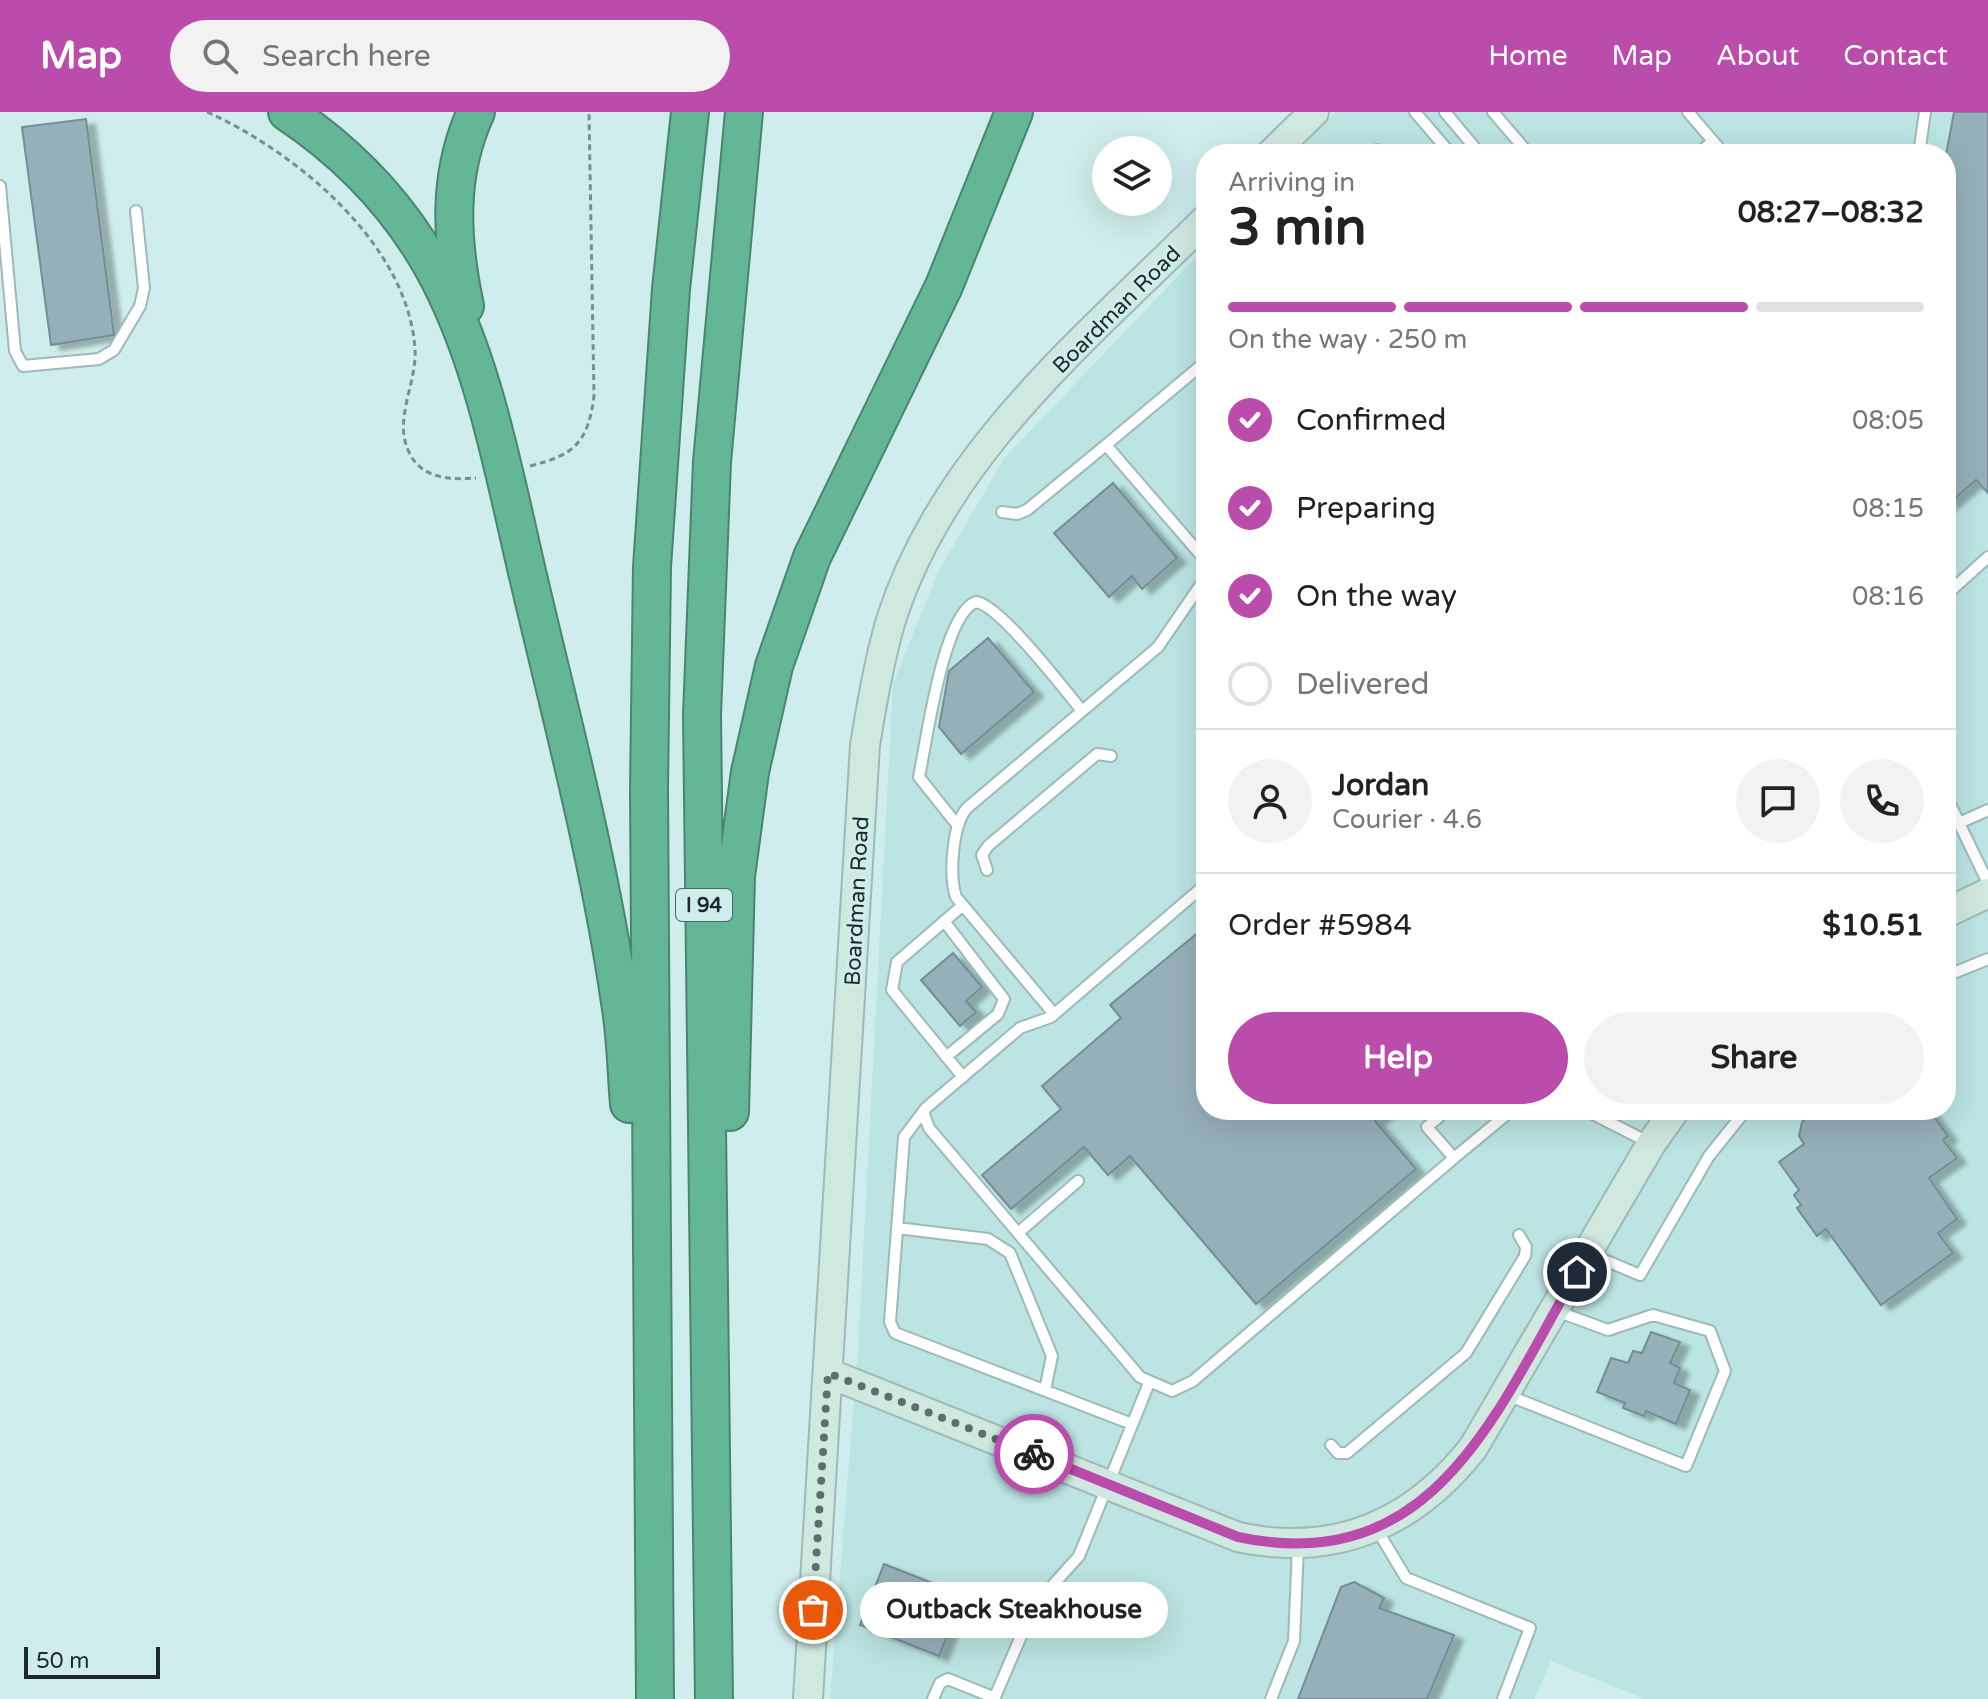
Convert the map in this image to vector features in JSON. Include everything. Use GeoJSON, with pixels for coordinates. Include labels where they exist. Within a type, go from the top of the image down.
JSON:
{"type":"FeatureCollection","features":[{"type":"Feature","properties":{"kind":"highway"},"geometry":{"type":"LineString","coordinates":[[287,112],[353,163],[409,229],[452,308],[492,425]]}},
{"type":"Feature","properties":{"kind":"highway"},"geometry":{"type":"LineString","coordinates":[[476,112],[456,175],[454,228],[461,284],[597,871],[621,1003],[655,1509]]}},
{"type":"Feature","properties":{"kind":"highway","name":"I 94"},"geometry":{"type":"LineString","coordinates":[[655,1699],[649,789],[652,582],[664,381],[690,112]]}},
{"type":"Feature","properties":{"kind":"highway","name":"I 94"},"geometry":{"type":"LineString","coordinates":[[714,1699],[704,649],[717,392],[744,112]]}},
{"type":"Feature","properties":{"kind":"highway"},"geometry":{"type":"LineString","coordinates":[[978,208],[1006,112]]}},
{"type":"Feature","properties":{"kind":"highway"},"geometry":{"type":"LineString","coordinates":[[711,1417],[728,1166],[736,876],[747,787],[765,701],[783,636],[812,557],[944,286],[978,208],[1014,112]]}},
{"type":"Feature","properties":{"kind":"main road"},"geometry":{"type":"LineString","coordinates":[[1281,144],[1314,112]]}},
{"type":"Feature","properties":{"kind":"main road","name":"Boardman Road"},"geometry":{"type":"LineString","coordinates":[[808,1699],[865,745],[892,619],[935,522],[1001,426],[1196,229]]}},
{"type":"Feature","properties":{"kind":"main road"},"geometry":{"type":"LineString","coordinates":[[1956,908],[1988,893]]}},
{"type":"Feature","properties":{"kind":"main road"},"geometry":{"type":"LineString","coordinates":[[828,1373],[1238,1537],[1267,1543],[1348,1537],[1376,1528],[1418,1505],[1454,1473],[1506,1394],[1668,1120]]}},
{"type":"Feature","properties":{"kind":"lane"},"geometry":{"type":"LineString","coordinates":[[1415,112],[1442,144]]}},
{"type":"Feature","properties":{"kind":"lane"},"geometry":{"type":"LineString","coordinates":[[1445,112],[1472,144]]}},
{"type":"Feature","properties":{"kind":"lane"},"geometry":{"type":"LineString","coordinates":[[1493,112],[1520,144]]}},
{"type":"Feature","properties":{"kind":"lane"},"geometry":{"type":"LineString","coordinates":[[1688,112],[1716,144]]}},
{"type":"Feature","properties":{"kind":"lane"},"geometry":{"type":"LineString","coordinates":[[1920,144],[1925,112]]}},
{"type":"Feature","properties":{"kind":"lane"},"geometry":{"type":"LineString","coordinates":[[1710,144],[1713,141]]}},
{"type":"Feature","properties":{"kind":"lane"},"geometry":{"type":"LineString","coordinates":[[0,186],[15,351],[23,366],[99,359],[114,350],[140,306],[144,288],[136,211]]}},
{"type":"Feature","properties":{"kind":"lane"},"geometry":{"type":"LineString","coordinates":[[1002,512],[1017,514],[1027,510],[1196,370]]}},
{"type":"Feature","properties":{"kind":"lane"},"geometry":{"type":"LineString","coordinates":[[1106,445],[1196,549]]}},
{"type":"Feature","properties":{"kind":"lane"},"geometry":{"type":"LineString","coordinates":[[1956,586],[1988,557]]}},
{"type":"Feature","properties":{"kind":"lane"},"geometry":{"type":"LineString","coordinates":[[1054,1014],[962,906],[953,887],[958,826],[967,808],[1158,647],[1196,592]]}},
{"type":"Feature","properties":{"kind":"lane"},"geometry":{"type":"LineString","coordinates":[[958,826],[922,785],[919,777],[945,655],[961,616],[970,604],[982,603],[987,607],[1035,654],[1082,711]]}},
{"type":"Feature","properties":{"kind":"lane"},"geometry":{"type":"LineString","coordinates":[[987,870],[982,860],[988,846],[1097,754],[1111,756]]}},
{"type":"Feature","properties":{"kind":"lane"},"geometry":{"type":"LineString","coordinates":[[1959,823],[1988,810]]}},
{"type":"Feature","properties":{"kind":"lane"},"geometry":{"type":"LineString","coordinates":[[1956,817],[1988,883]]}},
{"type":"Feature","properties":{"kind":"lane"},"geometry":{"type":"LineString","coordinates":[[1132,1424],[895,1333],[890,1322],[904,1137],[963,1077],[1020,1028],[1054,1014],[1196,893]]}},
{"type":"Feature","properties":{"kind":"lane"},"geometry":{"type":"LineString","coordinates":[[962,906],[897,962],[892,990],[963,1077]]}},
{"type":"Feature","properties":{"kind":"lane"},"geometry":{"type":"LineString","coordinates":[[944,921],[1004,999],[998,1014],[946,1057]]}},
{"type":"Feature","properties":{"kind":"lane"},"geometry":{"type":"LineString","coordinates":[[1956,972],[1988,959]]}},
{"type":"Feature","properties":{"kind":"lane"},"geometry":{"type":"LineString","coordinates":[[924,1114],[929,1128],[1149,1383],[1172,1391],[1193,1381],[1500,1120]]}},
{"type":"Feature","properties":{"kind":"lane"},"geometry":{"type":"LineString","coordinates":[[1435,1120],[1427,1127],[1454,1158]]}},
{"type":"Feature","properties":{"kind":"lane"},"geometry":{"type":"LineString","coordinates":[[1604,1120],[1651,1144]]}},
{"type":"Feature","properties":{"kind":"lane"},"geometry":{"type":"LineString","coordinates":[[1588,1254],[1640,1275],[1709,1156],[1738,1120]]}},
{"type":"Feature","properties":{"kind":"lane"},"geometry":{"type":"LineString","coordinates":[[1018,1233],[1078,1181]]}},
{"type":"Feature","properties":{"kind":"lane"},"geometry":{"type":"LineString","coordinates":[[897,1228],[988,1239],[1010,1253],[1052,1356],[1045,1390]]}},
{"type":"Feature","properties":{"kind":"lane"},"geometry":{"type":"LineString","coordinates":[[1331,1445],[1338,1453],[1347,1453],[1466,1353],[1525,1256],[1526,1247],[1519,1235]]}},
{"type":"Feature","properties":{"kind":"lane"},"geometry":{"type":"LineString","coordinates":[[1506,1394],[1686,1466],[1725,1371],[1710,1331],[1653,1315],[1608,1330],[1555,1310]]}},
{"type":"Feature","properties":{"kind":"lane"},"geometry":{"type":"LineString","coordinates":[[933,1699],[940,1683],[948,1679],[994,1698],[1034,1606],[1079,1556],[1149,1383]]}},
{"type":"Feature","properties":{"kind":"lane"},"geometry":{"type":"LineString","coordinates":[[1376,1528],[1406,1578],[1530,1628],[1503,1699]]}},
{"type":"Feature","properties":{"kind":"lane"},"geometry":{"type":"LineString","coordinates":[[1271,1699],[1294,1641],[1299,1542]]}},
{"type":"Feature","properties":{"kind":"path"},"geometry":{"type":"LineString","coordinates":[[207,112],[249,131],[289,157],[331,194],[362,230],[392,276],[410,315],[415,351],[402,433],[410,454],[429,473],[447,480],[476,478]]}},
{"type":"Feature","properties":{"kind":"path"},"geometry":{"type":"LineString","coordinates":[[526,467],[557,459],[577,445],[590,425],[594,396],[589,112]]}},
{"type":"Feature","properties":{"kind":"shaded area"},"geometry":{"type":"Polygon","coordinates":[[[1335,112],[1988,112],[1988,1699],[1645,1699],[1551,1661],[1534,1699],[830,1699],[858,1350],[893,684],[938,572],[1005,457],[1196,257],[1196,1120],[1956,1120],[1956,144],[1305,144],[1335,112]]]}},
{"type":"Feature","properties":{"kind":"building"},"geometry":{"type":"Polygon","coordinates":[[[1954,112],[1988,112],[1988,493],[1976,480],[1956,497],[1956,144],[1948,144],[1954,112]]]}},
{"type":"Feature","properties":{"kind":"building"},"geometry":{"type":"Polygon","coordinates":[[[86,119],[114,335],[51,345],[22,127],[86,119]]]}},
{"type":"Feature","properties":{"kind":"building"},"geometry":{"type":"Polygon","coordinates":[[[1113,483],[1177,558],[1142,589],[1132,576],[1109,597],[1054,533],[1113,483]]]}},
{"type":"Feature","properties":{"kind":"building"},"geometry":{"type":"Polygon","coordinates":[[[988,638],[1034,692],[961,754],[939,727],[949,671],[988,638]]]}},
{"type":"Feature","properties":{"kind":"building"},"geometry":{"type":"Polygon","coordinates":[[[1196,934],[1196,1120],[1376,1120],[1416,1169],[1256,1304],[1130,1156],[1108,1175],[1084,1147],[1011,1209],[982,1175],[1061,1109],[1042,1086],[1121,1018],[1110,1005],[1196,934]]]}},
{"type":"Feature","properties":{"kind":"building"},"geometry":{"type":"Polygon","coordinates":[[[953,953],[982,987],[966,1001],[976,1012],[960,1026],[921,980],[953,953]]]}},
{"type":"Feature","properties":{"kind":"building"},"geometry":{"type":"Polygon","coordinates":[[[1936,1120],[1948,1136],[1943,1140],[1957,1158],[1929,1178],[1957,1219],[1938,1233],[1953,1253],[1881,1305],[1826,1229],[1817,1236],[1797,1208],[1801,1205],[1794,1195],[1799,1190],[1779,1162],[1804,1144],[1799,1136],[1802,1122],[1936,1120]]]}},
{"type":"Feature","properties":{"kind":"building"},"geometry":{"type":"Polygon","coordinates":[[[1651,1332],[1680,1342],[1670,1363],[1680,1368],[1674,1383],[1690,1390],[1676,1424],[1646,1411],[1644,1416],[1623,1408],[1625,1403],[1597,1392],[1611,1358],[1628,1363],[1633,1351],[1642,1353],[1651,1332]]]}},
{"type":"Feature","properties":{"kind":"building"},"geometry":{"type":"Polygon","coordinates":[[[884,1564],[963,1595],[939,1656],[860,1625],[884,1564]]]}},
{"type":"Feature","properties":{"kind":"building"},"geometry":{"type":"Polygon","coordinates":[[[1354,1582],[1384,1598],[1379,1608],[1454,1635],[1427,1699],[1298,1699],[1341,1587],[1354,1582]]]}},
{"type":"Feature","properties":{"kind":"way so far"},"geometry":{"type":"LineString","coordinates":[[813,1610],[828,1373],[1034,1454]]}},
{"type":"Feature","properties":{"kind":"place","name":"Outback Steakhouse"},"geometry":{"type":"Point","coordinates":[813,1610]}},
{"type":"Feature","properties":{"kind":"route"},"geometry":{"type":"LineString","coordinates":[[1034,1454],[1238,1537],[1267,1543],[1299,1542],[1348,1537],[1376,1528],[1418,1505],[1454,1473],[1473,1448],[1577,1272]]}}]}
